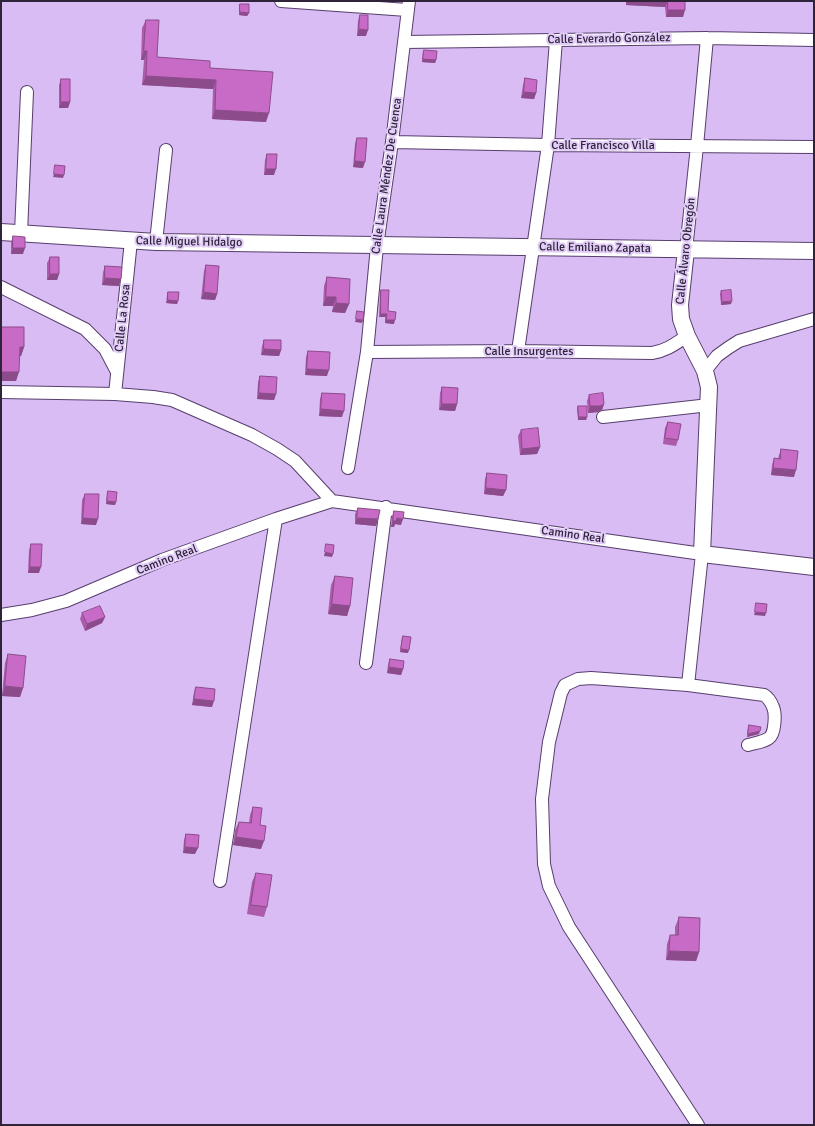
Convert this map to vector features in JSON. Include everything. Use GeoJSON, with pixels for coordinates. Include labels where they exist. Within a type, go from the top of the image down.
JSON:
{"type":"FeatureCollection","features":[{"type":"Feature","properties":{"kind":"street"},"geometry":{"type":"LineString","coordinates":[[281,1],[408,6]]}},
{"type":"Feature","properties":{"kind":"street","name":"Calle Laura Méndez De Cuenca"},"geometry":{"type":"LineString","coordinates":[[348,468],[367,352],[377,246],[392,142],[408,6]]}},
{"type":"Feature","properties":{"kind":"street","name":"Calle Everardo González"},"geometry":{"type":"LineString","coordinates":[[404,42],[707,38],[814,40]]}},
{"type":"Feature","properties":{"kind":"street","name":"Calle Álvaro Obregón"},"geometry":{"type":"LineString","coordinates":[[702,554],[708,387],[705,371],[687,336],[681,319],[680,305],[707,38]]}},
{"type":"Feature","properties":{"kind":"street"},"geometry":{"type":"LineString","coordinates":[[518,351],[548,145],[556,40]]}},
{"type":"Feature","properties":{"kind":"street"},"geometry":{"type":"LineString","coordinates":[[21,233],[27,92]]}},
{"type":"Feature","properties":{"kind":"street","name":"Calle Francisco Villa"},"geometry":{"type":"LineString","coordinates":[[392,142],[814,147]]}},
{"type":"Feature","properties":{"kind":"street"},"geometry":{"type":"LineString","coordinates":[[156,242],[166,150]]}},
{"type":"Feature","properties":{"kind":"street","name":"Calle Miguel Hidalgo"},"geometry":{"type":"LineString","coordinates":[[1,232],[156,242],[377,246]]}},
{"type":"Feature","properties":{"kind":"street","name":"Calle La Rosa"},"geometry":{"type":"LineString","coordinates":[[115,394],[131,241]]}},
{"type":"Feature","properties":{"kind":"street","name":"Calle Emiliano Zapata"},"geometry":{"type":"LineString","coordinates":[[377,246],[533,246],[686,250],[814,251]]}},
{"type":"Feature","properties":{"kind":"street"},"geometry":{"type":"LineString","coordinates":[[1,287],[74,322],[85,329],[105,349],[117,372]]}},
{"type":"Feature","properties":{"kind":"street"},"geometry":{"type":"LineString","coordinates":[[705,371],[717,356],[739,341],[814,319]]}},
{"type":"Feature","properties":{"kind":"street","name":"Calle Insurgentes"},"geometry":{"type":"LineString","coordinates":[[367,352],[518,351],[652,353],[660,352],[669,348],[687,336]]}},
{"type":"Feature","properties":{"kind":"street"},"geometry":{"type":"LineString","coordinates":[[1,392],[115,394],[172,400],[252,435],[295,461],[332,501]]}},
{"type":"Feature","properties":{"kind":"street"},"geometry":{"type":"LineString","coordinates":[[603,417],[708,405]]}},
{"type":"Feature","properties":{"kind":"street","name":"Camino Real"},"geometry":{"type":"LineString","coordinates":[[1,615],[32,610],[66,601],[162,560],[276,519],[332,501],[386,507],[702,554],[814,567]]}},
{"type":"Feature","properties":{"kind":"street"},"geometry":{"type":"LineString","coordinates":[[366,663],[386,507]]}},
{"type":"Feature","properties":{"kind":"street"},"geometry":{"type":"LineString","coordinates":[[220,881],[276,519]]}},
{"type":"Feature","properties":{"kind":"street"},"geometry":{"type":"LineString","coordinates":[[688,685],[702,554]]}},
{"type":"Feature","properties":{"kind":"street"},"geometry":{"type":"LineString","coordinates":[[698,1125],[569,927],[549,886],[544,864],[542,799],[548,742],[561,693],[565,685],[578,679],[591,678],[688,685],[764,695],[770,699],[774,709],[773,733],[765,741],[748,745]]}},
{"type":"Feature","properties":{"kind":"building"},"geometry":{"type":"Polygon","coordinates":[[[668,1],[685,1],[685,10],[668,10],[668,1]]]}},
{"type":"Feature","properties":{"kind":"building"},"geometry":{"type":"Polygon","coordinates":[[[240,4],[249,4],[249,13],[240,12],[240,4]]]}},
{"type":"Feature","properties":{"kind":"building"},"geometry":{"type":"Polygon","coordinates":[[[360,15],[368,15],[368,30],[359,29],[360,15]]]}},
{"type":"Feature","properties":{"kind":"building"},"geometry":{"type":"Polygon","coordinates":[[[146,20],[159,20],[157,57],[210,61],[210,68],[273,72],[269,113],[215,110],[216,80],[146,76],[147,51],[144,51],[146,20]]]}},
{"type":"Feature","properties":{"kind":"building"},"geometry":{"type":"Polygon","coordinates":[[[424,50],[437,51],[436,60],[423,59],[424,50]]]}},
{"type":"Feature","properties":{"kind":"building"},"geometry":{"type":"Polygon","coordinates":[[[525,78],[537,80],[536,93],[524,92],[525,78]]]}},
{"type":"Feature","properties":{"kind":"building"},"geometry":{"type":"Polygon","coordinates":[[[61,79],[70,79],[70,102],[61,102],[61,79]]]}},
{"type":"Feature","properties":{"kind":"building"},"geometry":{"type":"Polygon","coordinates":[[[357,138],[367,138],[365,162],[355,161],[357,138]]]}},
{"type":"Feature","properties":{"kind":"building"},"geometry":{"type":"Polygon","coordinates":[[[267,154],[277,154],[276,169],[266,169],[267,154]]]}},
{"type":"Feature","properties":{"kind":"building"},"geometry":{"type":"Polygon","coordinates":[[[55,165],[65,166],[64,175],[54,174],[55,165]]]}},
{"type":"Feature","properties":{"kind":"building"},"geometry":{"type":"Polygon","coordinates":[[[13,236],[25,237],[25,248],[13,248],[13,236]]]}},
{"type":"Feature","properties":{"kind":"building"},"geometry":{"type":"Polygon","coordinates":[[[50,257],[59,257],[59,274],[50,274],[50,257]]]}},
{"type":"Feature","properties":{"kind":"building"},"geometry":{"type":"Polygon","coordinates":[[[206,265],[219,266],[217,294],[204,292],[206,265]]]}},
{"type":"Feature","properties":{"kind":"building"},"geometry":{"type":"Polygon","coordinates":[[[105,266],[122,267],[121,279],[105,278],[105,266]]]}},
{"type":"Feature","properties":{"kind":"building"},"geometry":{"type":"Polygon","coordinates":[[[327,277],[350,279],[349,304],[336,303],[336,297],[326,297],[327,277]]]}},
{"type":"Feature","properties":{"kind":"building"},"geometry":{"type":"Polygon","coordinates":[[[381,290],[389,290],[388,311],[396,312],[395,320],[386,320],[387,314],[381,314],[381,290]]]}},
{"type":"Feature","properties":{"kind":"building"},"geometry":{"type":"Polygon","coordinates":[[[731,290],[732,301],[722,302],[721,291],[731,290]]]}},
{"type":"Feature","properties":{"kind":"building"},"geometry":{"type":"Polygon","coordinates":[[[168,292],[179,292],[178,301],[168,300],[168,292]]]}},
{"type":"Feature","properties":{"kind":"building"},"geometry":{"type":"Polygon","coordinates":[[[357,311],[364,312],[363,320],[356,319],[357,311]]]}},
{"type":"Feature","properties":{"kind":"building"},"geometry":{"type":"Polygon","coordinates":[[[2,327],[24,327],[24,347],[20,347],[19,372],[1,372],[2,327]]]}},
{"type":"Feature","properties":{"kind":"building"},"geometry":{"type":"Polygon","coordinates":[[[264,340],[281,340],[281,350],[264,349],[264,340]]]}},
{"type":"Feature","properties":{"kind":"building"},"geometry":{"type":"Polygon","coordinates":[[[308,351],[330,352],[329,370],[307,369],[308,351]]]}},
{"type":"Feature","properties":{"kind":"building"},"geometry":{"type":"Polygon","coordinates":[[[260,376],[277,377],[276,394],[259,393],[260,376]]]}},
{"type":"Feature","properties":{"kind":"building"},"geometry":{"type":"Polygon","coordinates":[[[442,387],[458,388],[457,404],[442,404],[442,387]]]}},
{"type":"Feature","properties":{"kind":"building"},"geometry":{"type":"Polygon","coordinates":[[[322,393],[345,394],[344,411],[321,409],[322,393]]]}},
{"type":"Feature","properties":{"kind":"building"},"geometry":{"type":"Polygon","coordinates":[[[603,393],[604,404],[600,406],[590,406],[589,395],[603,393]]]}},
{"type":"Feature","properties":{"kind":"building"},"geometry":{"type":"Polygon","coordinates":[[[578,406],[587,406],[587,417],[579,417],[578,406]]]}},
{"type":"Feature","properties":{"kind":"building"},"geometry":{"type":"Polygon","coordinates":[[[668,422],[681,424],[678,440],[665,438],[668,422]]]}},
{"type":"Feature","properties":{"kind":"building"},"geometry":{"type":"Polygon","coordinates":[[[538,428],[540,447],[522,449],[521,430],[538,428]]]}},
{"type":"Feature","properties":{"kind":"building"},"geometry":{"type":"Polygon","coordinates":[[[781,449],[798,451],[796,470],[773,468],[774,458],[780,459],[781,449]]]}},
{"type":"Feature","properties":{"kind":"building"},"geometry":{"type":"Polygon","coordinates":[[[487,473],[507,475],[506,490],[486,488],[487,473]]]}},
{"type":"Feature","properties":{"kind":"building"},"geometry":{"type":"Polygon","coordinates":[[[108,491],[117,492],[116,502],[107,501],[108,491]]]}},
{"type":"Feature","properties":{"kind":"building"},"geometry":{"type":"Polygon","coordinates":[[[85,494],[99,494],[98,519],[83,518],[85,494]]]}},
{"type":"Feature","properties":{"kind":"building"},"geometry":{"type":"Polygon","coordinates":[[[358,508],[380,510],[378,519],[357,518],[358,508]]]}},
{"type":"Feature","properties":{"kind":"building"},"geometry":{"type":"Polygon","coordinates":[[[394,511],[404,512],[403,519],[397,518],[396,521],[393,521],[394,511]]]}},
{"type":"Feature","properties":{"kind":"building"},"geometry":{"type":"Polygon","coordinates":[[[31,544],[42,544],[41,567],[30,567],[31,544]]]}},
{"type":"Feature","properties":{"kind":"building"},"geometry":{"type":"Polygon","coordinates":[[[326,544],[334,545],[333,554],[325,552],[326,544]]]}},
{"type":"Feature","properties":{"kind":"building"},"geometry":{"type":"Polygon","coordinates":[[[335,576],[353,578],[350,606],[332,604],[335,576]]]}},
{"type":"Feature","properties":{"kind":"building"},"geometry":{"type":"Polygon","coordinates":[[[756,603],[767,604],[766,613],[755,612],[756,603]]]}},
{"type":"Feature","properties":{"kind":"building"},"geometry":{"type":"Polygon","coordinates":[[[100,606],[105,617],[87,624],[82,613],[100,606]]]}},
{"type":"Feature","properties":{"kind":"building"},"geometry":{"type":"Polygon","coordinates":[[[403,636],[411,637],[409,650],[401,649],[403,636]]]}},
{"type":"Feature","properties":{"kind":"building"},"geometry":{"type":"Polygon","coordinates":[[[8,654],[26,656],[23,688],[5,686],[8,654]]]}},
{"type":"Feature","properties":{"kind":"building"},"geometry":{"type":"Polygon","coordinates":[[[390,659],[404,661],[403,669],[389,667],[390,659]]]}},
{"type":"Feature","properties":{"kind":"building"},"geometry":{"type":"Polygon","coordinates":[[[196,687],[215,689],[214,701],[194,699],[196,687]]]}},
{"type":"Feature","properties":{"kind":"building"},"geometry":{"type":"Polygon","coordinates":[[[749,725],[761,727],[760,731],[748,734],[749,725]]]}},
{"type":"Feature","properties":{"kind":"building"},"geometry":{"type":"Polygon","coordinates":[[[253,807],[262,808],[260,825],[266,826],[264,841],[236,837],[239,822],[251,823],[253,807]]]}},
{"type":"Feature","properties":{"kind":"building"},"geometry":{"type":"Polygon","coordinates":[[[186,834],[199,835],[198,848],[185,847],[186,834]]]}},
{"type":"Feature","properties":{"kind":"building"},"geometry":{"type":"Polygon","coordinates":[[[256,873],[272,875],[267,907],[251,905],[256,873]]]}},
{"type":"Feature","properties":{"kind":"building"},"geometry":{"type":"Polygon","coordinates":[[[679,917],[700,918],[699,952],[669,951],[670,935],[678,935],[679,917]]]}}]}
